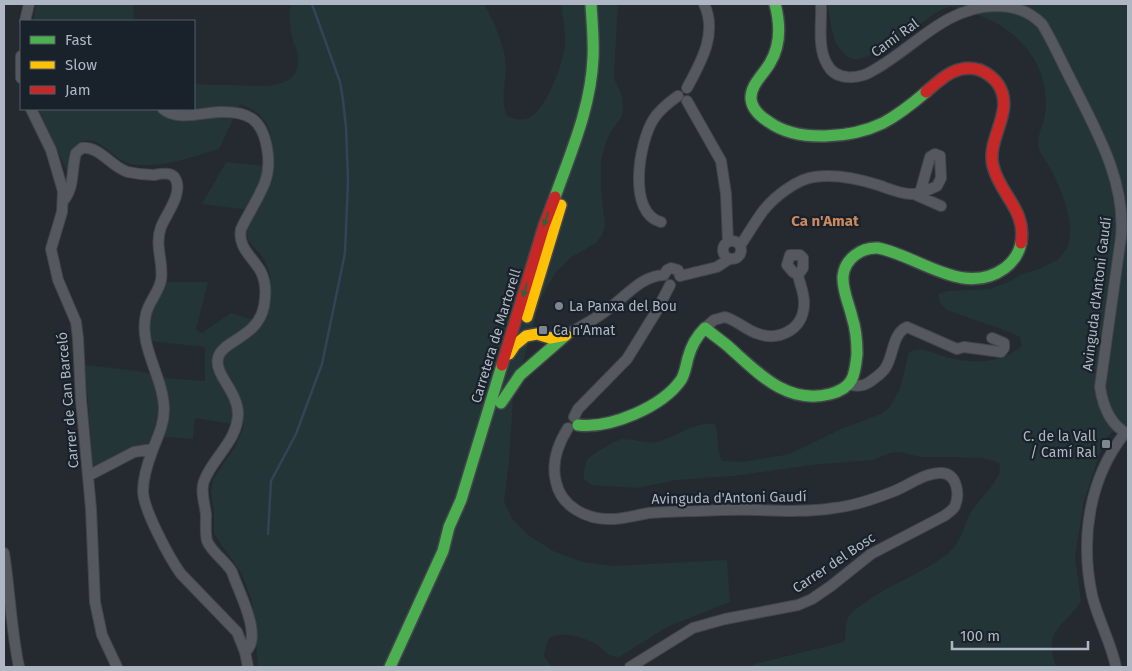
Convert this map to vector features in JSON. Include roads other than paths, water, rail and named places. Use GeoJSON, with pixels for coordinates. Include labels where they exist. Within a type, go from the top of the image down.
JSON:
{"type":"FeatureCollection","features":[{"type":"Feature","properties":{"kind":"main road","name":"Carretera de Martorell"},"geometry":{"type":"LineString","coordinates":[[390,667],[443,551],[461,500],[551,206],[576,140],[591,80],[593,59],[591,4]]}},
{"type":"Feature","properties":{"kind":"main road"},"geometry":{"type":"LineString","coordinates":[[573,423],[589,428],[599,426],[641,410],[665,397],[683,378],[692,345],[696,337],[705,328],[766,380],[785,392],[799,395],[824,396],[851,385],[854,379],[857,346],[843,275],[844,268],[858,253],[876,247],[918,262],[940,273],[964,279],[990,276],[1005,269],[1016,257],[1022,237],[1020,216],[998,180],[992,158],[993,142],[1004,105],[1004,97],[998,84],[987,72],[965,68],[949,73],[893,118],[874,127],[839,135],[821,136],[799,134],[779,128],[755,111],[751,98],[754,86],[769,66],[776,49],[778,23],[774,4]]}},
{"type":"Feature","properties":{"kind":"main road"},"geometry":{"type":"LineString","coordinates":[[502,367],[512,349],[530,353],[547,346],[532,323],[536,290],[574,161],[576,140]]}},
{"type":"Feature","properties":{"kind":"main road"},"geometry":{"type":"LineString","coordinates":[[501,403],[520,375],[530,353],[536,290]]}},
{"type":"Feature","properties":{"kind":"main road"},"geometry":{"type":"LineString","coordinates":[[518,314],[530,353]]}},
{"type":"Feature","properties":{"kind":"main road"},"geometry":{"type":"LineString","coordinates":[[530,353],[526,336],[550,338],[566,335]]}},
{"type":"Feature","properties":{"kind":"main road"},"geometry":{"type":"LineString","coordinates":[[443,551],[456,530],[483,463],[501,403],[530,353],[566,335]]}},
{"type":"Feature","properties":{"kind":"street"},"geometry":{"type":"LineString","coordinates":[[26,20],[29,4]]}},
{"type":"Feature","properties":{"kind":"street"},"geometry":{"type":"LineString","coordinates":[[661,222],[653,220],[648,216],[639,187],[644,143],[653,120],[661,110],[682,99],[690,99],[692,94],[687,88],[707,46],[710,33],[708,13],[704,4]]}},
{"type":"Feature","properties":{"kind":"street","name":"Camí Ral"},"geometry":{"type":"LineString","coordinates":[[821,4],[822,45],[826,64],[830,70],[845,77],[863,76],[874,70],[931,28],[955,15],[970,9],[1001,6],[1024,10],[1042,24],[1066,72]]}},
{"type":"Feature","properties":{"kind":"street","name":"Avinguda d'Antoni Gaudí"},"geometry":{"type":"LineString","coordinates":[[1066,72],[1107,154],[1120,204],[1121,237],[1100,387],[1104,407],[1114,422],[1127,434]]}},
{"type":"Feature","properties":{"kind":"street"},"geometry":{"type":"LineString","coordinates":[[682,99],[722,161],[726,194],[728,242],[723,250],[729,259]]}},
{"type":"Feature","properties":{"kind":"street","name":"Carrer de Can Barceló"},"geometry":{"type":"LineString","coordinates":[[31,110],[51,150],[61,181],[64,200],[51,249],[58,280],[76,322],[93,548],[95,602],[102,635],[116,667]]}},
{"type":"Feature","properties":{"kind":"street"},"geometry":{"type":"LineString","coordinates":[[164,110],[170,114],[179,115],[226,112],[246,115],[260,126],[264,133],[268,152],[268,171],[265,181],[240,229],[239,235],[242,246],[260,270],[264,279],[264,309],[250,331],[222,350],[218,358],[218,370],[233,393],[238,414],[234,432],[225,450],[208,472],[203,485],[207,541],[232,572],[249,615],[252,642],[250,648],[245,652]]}},
{"type":"Feature","properties":{"kind":"street"},"geometry":{"type":"LineString","coordinates":[[64,200],[73,182],[76,154],[82,148],[95,150],[116,167],[126,171],[140,174],[169,174],[176,180],[177,192],[160,228],[158,240],[161,280],[151,300],[145,319],[144,333],[164,408],[162,426],[153,449],[143,490],[151,516],[174,565],[237,632],[245,652],[248,667]]}},
{"type":"Feature","properties":{"kind":"street"},"geometry":{"type":"LineString","coordinates":[[680,276],[717,267],[729,259],[739,256],[740,246],[764,209],[786,189],[812,177],[836,177],[858,180],[907,194],[918,194],[941,206]]}},
{"type":"Feature","properties":{"kind":"street"},"geometry":{"type":"LineString","coordinates":[[728,242],[735,242],[740,246]]}},
{"type":"Feature","properties":{"kind":"street"},"geometry":{"type":"LineString","coordinates":[[566,335],[612,307],[643,281],[664,274],[667,270],[674,268],[680,276],[678,283],[670,285],[665,280],[664,274]]}},
{"type":"Feature","properties":{"kind":"street"},"geometry":{"type":"LineString","coordinates":[[705,328],[714,320],[725,317],[764,336],[775,336],[788,332],[798,324],[803,312],[804,296],[798,275]]}},
{"type":"Feature","properties":{"kind":"street","name":"Avinguda d'Antoni Gaudí"},"geometry":{"type":"LineString","coordinates":[[670,285],[627,359],[578,409],[573,423],[558,446],[554,467],[556,483],[566,503],[582,514],[611,520],[673,511],[759,510],[793,512],[833,509],[854,504],[932,474],[941,473]]}},
{"type":"Feature","properties":{"kind":"street"},"geometry":{"type":"LineString","coordinates":[[851,385],[866,386],[886,368],[900,330],[907,327],[957,349],[1001,352],[1004,348],[1004,343],[992,338]]}},
{"type":"Feature","properties":{"kind":"street"},"geometry":{"type":"LineString","coordinates":[[1116,667],[1092,596],[1087,558],[1087,540],[1088,523],[1098,480],[1115,445],[1127,434]]}},
{"type":"Feature","properties":{"kind":"street"},"geometry":{"type":"LineString","coordinates":[[88,476],[134,452],[153,449]]}},
{"type":"Feature","properties":{"kind":"street","name":"Carrer del Bosc"},"geometry":{"type":"LineString","coordinates":[[630,667],[693,628],[805,602],[830,586],[871,554],[944,516],[954,507],[957,490],[952,477],[941,473]]}},
{"type":"Feature","properties":{"kind":"street"},"geometry":{"type":"LineString","coordinates":[[4,553],[19,667]]}},
{"type":"Feature","properties":{"kind":"waterway"},"geometry":{"type":"LineString","coordinates":[[268,534],[271,481],[296,434],[322,364],[345,253],[348,180],[343,100],[340,82],[312,4]]}},
{"type":"Feature","properties":{"kind":"place","name":"La Panxa del Bou"},"geometry":{"type":"Point","coordinates":[559,306]}},
{"type":"Feature","properties":{"kind":"place","name":"Ca n'Amat"},"geometry":{"type":"Point","coordinates":[543,330]}},
{"type":"Feature","properties":{"kind":"place","name":"C. de la Vall / Camí Ral"},"geometry":{"type":"Point","coordinates":[1106,444]}},
{"type":"Feature","properties":{"kind":"district","name":"Ca n'Amat"},"geometry":{"type":"Point","coordinates":[825,221]}}]}
